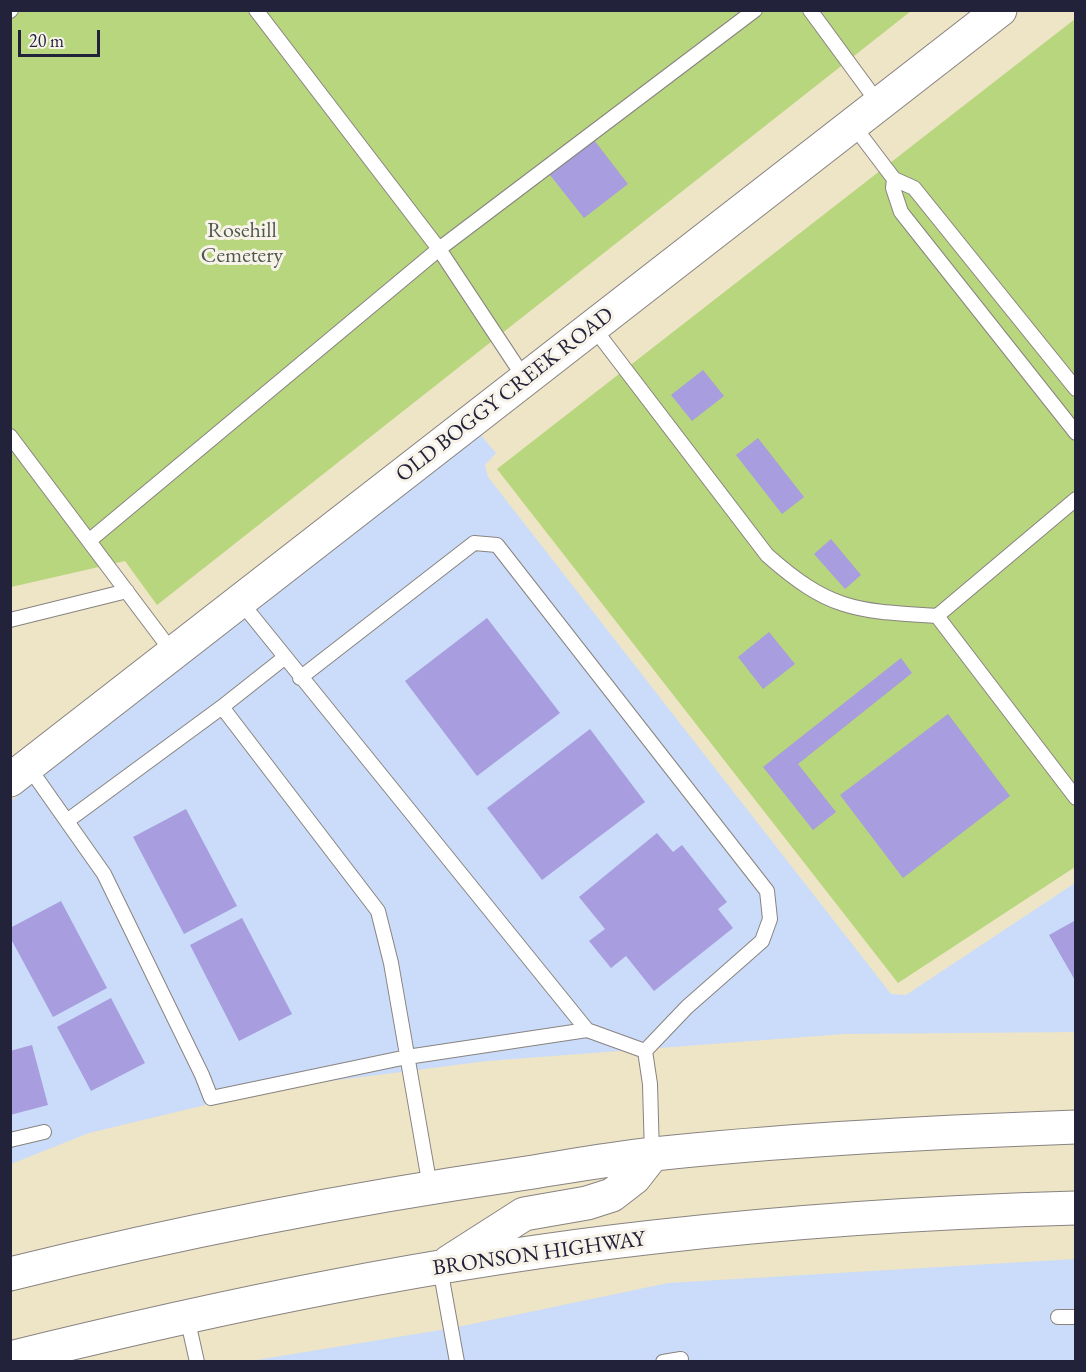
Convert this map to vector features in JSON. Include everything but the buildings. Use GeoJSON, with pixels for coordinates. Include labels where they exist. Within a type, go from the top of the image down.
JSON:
{"type":"FeatureCollection","features":[{"type":"Feature","properties":{"kind":"main road","name":"OLD BOGGY CREEK ROAD"},"geometry":{"type":"LineString","coordinates":[[19,773],[1000,10]]}},
{"type":"Feature","properties":{"kind":"main road"},"geometry":{"type":"LineString","coordinates":[[10,1274],[265,1216],[430,1187],[652,1155],[815,1140],[1076,1127]]}},
{"type":"Feature","properties":{"kind":"main road"},"geometry":{"type":"LineString","coordinates":[[440,1268],[524,1214],[586,1203],[612,1195],[634,1178],[652,1155]]}},
{"type":"Feature","properties":{"kind":"main road","name":"BRONSON HIGHWAY"},"geometry":{"type":"LineString","coordinates":[[10,1358],[284,1296],[440,1268],[652,1237],[799,1223],[975,1211],[1076,1208]]}},
{"type":"Feature","properties":{"kind":"lane"},"geometry":{"type":"LineString","coordinates":[[256,10],[439,249],[526,379]]}},
{"type":"Feature","properties":{"kind":"lane"},"geometry":{"type":"LineString","coordinates":[[90,540],[439,249],[755,10]]}},
{"type":"Feature","properties":{"kind":"lane"},"geometry":{"type":"LineString","coordinates":[[810,10],[879,104]]}},
{"type":"Feature","properties":{"kind":"lane"},"geometry":{"type":"LineString","coordinates":[[853,125],[894,179],[914,188],[1076,389]]}},
{"type":"Feature","properties":{"kind":"lane"},"geometry":{"type":"LineString","coordinates":[[894,179],[893,188],[901,212],[1076,433]]}},
{"type":"Feature","properties":{"kind":"lane"},"geometry":{"type":"LineString","coordinates":[[593,327],[767,555],[796,580],[835,603],[865,612],[937,616],[1076,499]]}},
{"type":"Feature","properties":{"kind":"lane"},"geometry":{"type":"LineString","coordinates":[[10,436],[173,653]]}},
{"type":"Feature","properties":{"kind":"lane"},"geometry":{"type":"LineString","coordinates":[[300,678],[474,543],[497,545],[767,891],[770,919],[762,941],[687,1008],[645,1052]]}},
{"type":"Feature","properties":{"kind":"lane"},"geometry":{"type":"LineString","coordinates":[[10,620],[127,591]]}},
{"type":"Feature","properties":{"kind":"lane"},"geometry":{"type":"LineString","coordinates":[[240,601],[586,1030]]}},
{"type":"Feature","properties":{"kind":"lane"},"geometry":{"type":"LineString","coordinates":[[937,616],[1076,798]]}},
{"type":"Feature","properties":{"kind":"lane"},"geometry":{"type":"LineString","coordinates":[[67,821],[285,658]]}},
{"type":"Feature","properties":{"kind":"lane"},"geometry":{"type":"LineString","coordinates":[[222,707],[378,911],[391,963],[430,1187]]}},
{"type":"Feature","properties":{"kind":"lane"},"geometry":{"type":"LineString","coordinates":[[19,773],[67,821],[104,874],[211,1098],[407,1057],[586,1030],[645,1052]]}},
{"type":"Feature","properties":{"kind":"lane"},"geometry":{"type":"LineString","coordinates":[[645,1052],[650,1084],[652,1155]]}},
{"type":"Feature","properties":{"kind":"lane"},"geometry":{"type":"LineString","coordinates":[[10,1140],[44,1132]]}},
{"type":"Feature","properties":{"kind":"lane"},"geometry":{"type":"LineString","coordinates":[[440,1268],[457,1362]]}},
{"type":"Feature","properties":{"kind":"lane"},"geometry":{"type":"LineString","coordinates":[[187,1317],[197,1362]]}},
{"type":"Feature","properties":{"kind":"lane"},"geometry":{"type":"LineString","coordinates":[[1058,1317],[1076,1317]]}},
{"type":"Feature","properties":{"kind":"lane"},"geometry":{"type":"LineString","coordinates":[[663,1362],[681,1359]]}},
{"type":"Feature","properties":{"kind":"shaded area"},"geometry":{"type":"Polygon","coordinates":[[[480,434],[496,453],[485,465],[488,477],[891,994],[906,995],[1075,883],[1075,1032],[844,1034],[487,1061],[276,1088],[89,1133],[11,1164],[11,801],[480,434]]]}},
{"type":"Feature","properties":{"kind":"shaded area"},"geometry":{"type":"Polygon","coordinates":[[[1075,1259],[1075,1361],[244,1362],[453,1328],[668,1283],[1075,1259]]]}},
{"type":"Feature","properties":{"kind":"green space","name":"Rosehill Cemetery"},"geometry":{"type":"Polygon","coordinates":[[[10,11],[911,11],[157,605],[125,561],[11,587],[10,11]]]}},
{"type":"Feature","properties":{"kind":"green space"},"geometry":{"type":"Polygon","coordinates":[[[1075,19],[1075,867],[898,983],[497,469],[1075,19]]]}}]}
